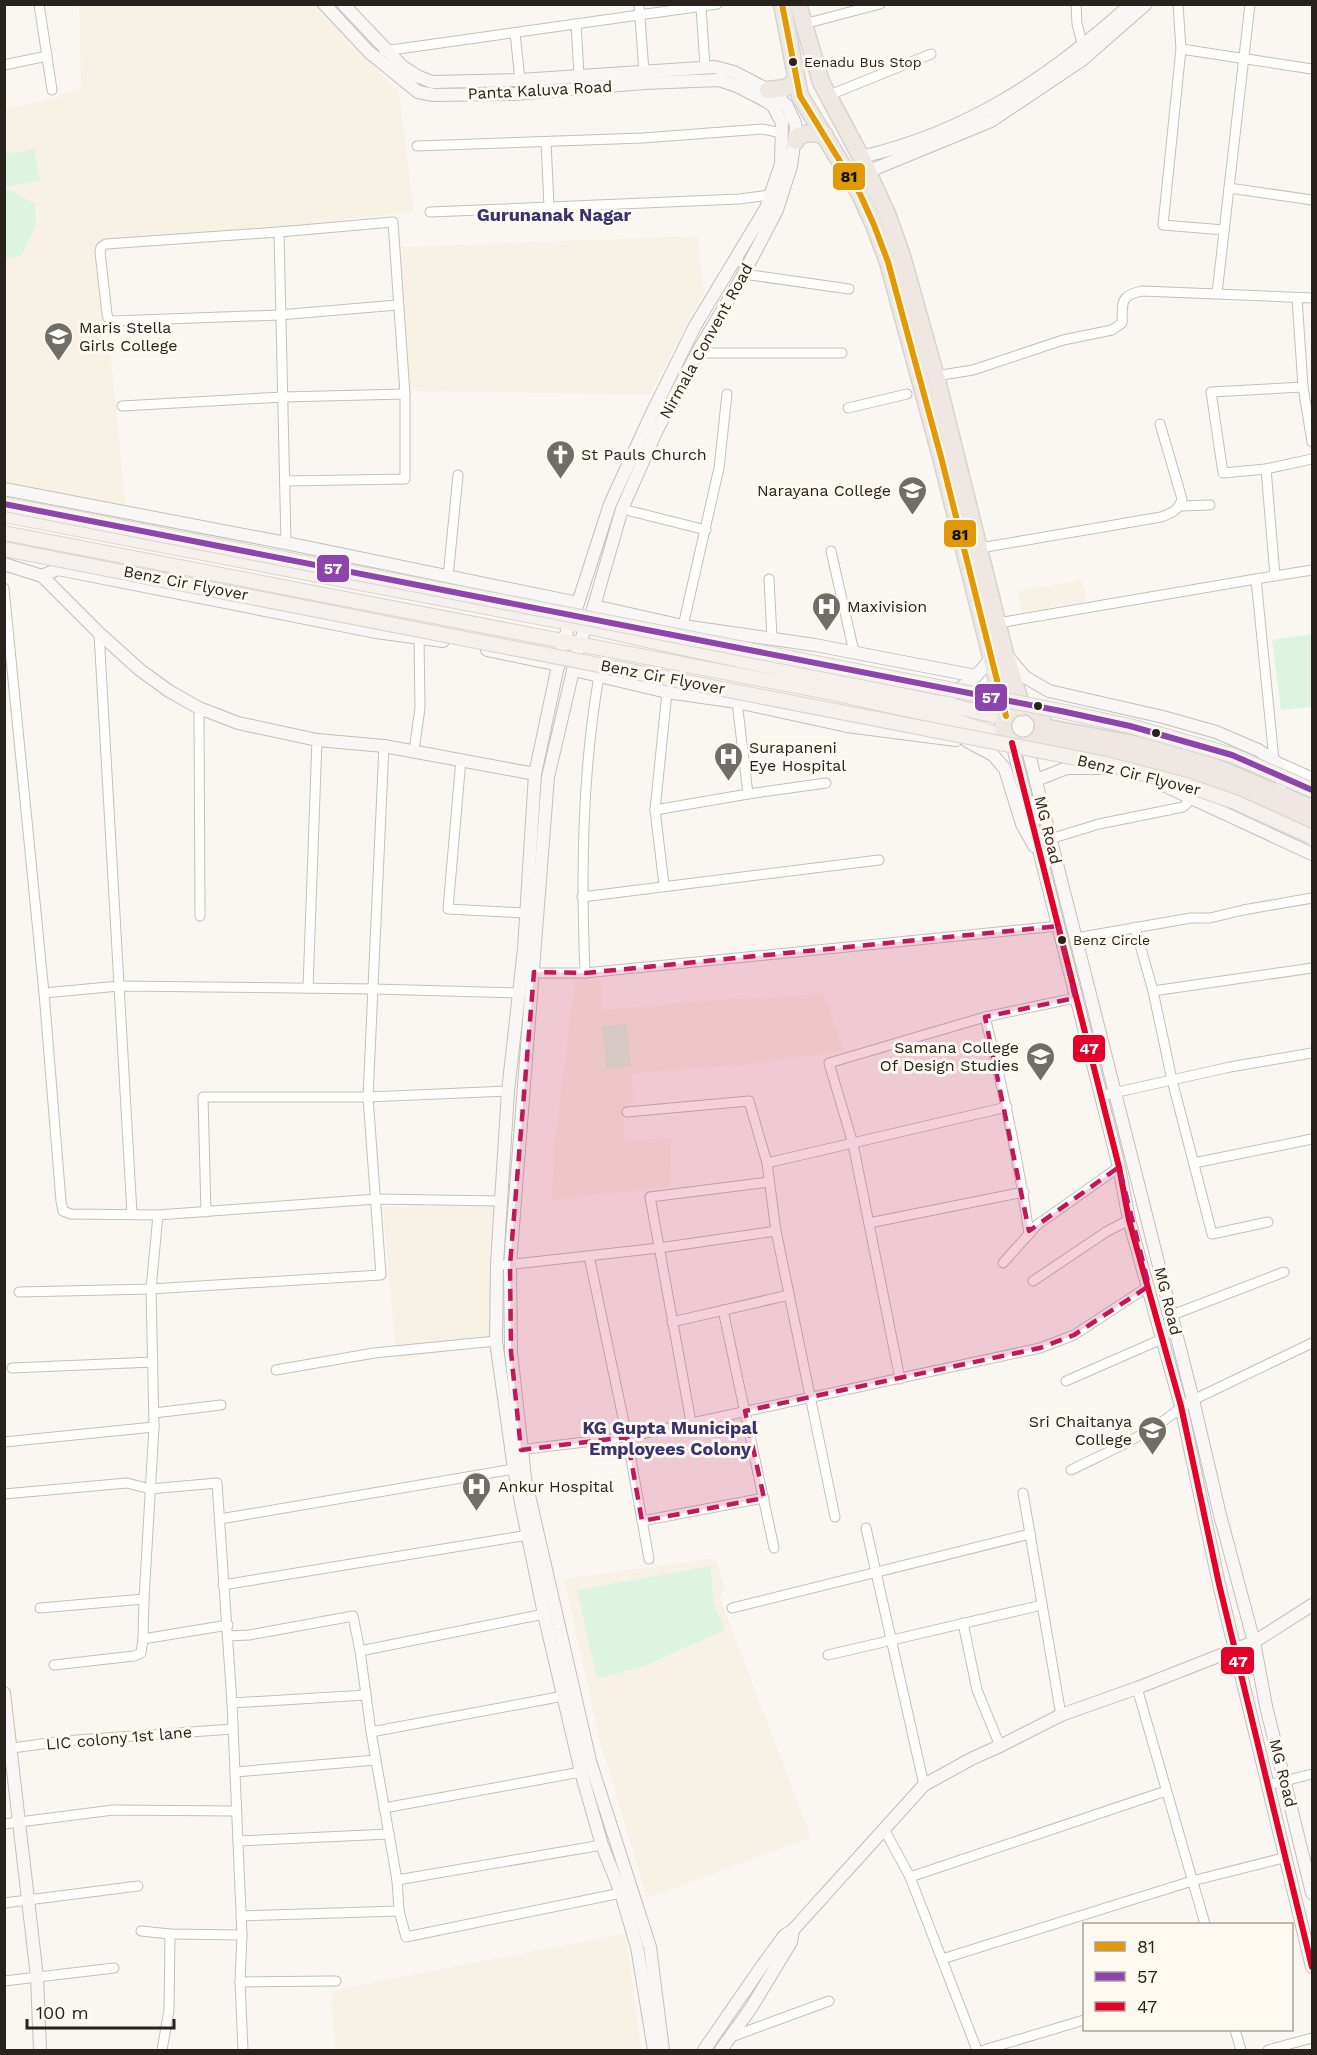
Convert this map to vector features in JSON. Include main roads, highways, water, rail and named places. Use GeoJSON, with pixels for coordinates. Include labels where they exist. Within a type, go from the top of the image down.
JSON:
{"type":"FeatureCollection","features":[{"type":"Feature","properties":{"kind":"highway"},"geometry":{"type":"LineString","coordinates":[[782,4],[796,81],[805,106],[848,171],[874,225],[935,375],[998,623],[998,656],[1005,717],[1003,725],[1025,739],[1161,764],[1208,776],[1312,821]]}},
{"type":"Feature","properties":{"kind":"highway"},"geometry":{"type":"LineString","coordinates":[[798,4],[815,65],[827,96],[887,214],[902,256],[909,309],[944,468],[998,656],[1022,707]]}},
{"type":"Feature","properties":{"kind":"highway"},"geometry":{"type":"LineString","coordinates":[[768,90],[785,88],[796,81]]}},
{"type":"Feature","properties":{"kind":"highway"},"geometry":{"type":"LineString","coordinates":[[789,137],[814,132],[825,135]]}},
{"type":"Feature","properties":{"kind":"highway"},"geometry":{"type":"LineString","coordinates":[[1005,717],[1015,708],[1030,708],[1037,712],[1042,718],[1025,739]]}},
{"type":"Feature","properties":{"kind":"highway"},"geometry":{"type":"LineString","coordinates":[[1025,739],[1119,740],[1204,762],[1312,808]]}},
{"type":"Feature","properties":{"kind":"main road"},"geometry":{"type":"LineString","coordinates":[[4,504],[1130,726],[1232,755],[1312,790]]}},
{"type":"Feature","properties":{"kind":"main road"},"geometry":{"type":"LineString","coordinates":[[4,515],[585,626],[677,648],[1005,717]]}},
{"type":"Feature","properties":{"kind":"main road"},"geometry":{"type":"LineString","coordinates":[[4,533],[827,692],[950,719],[1025,739]]}},
{"type":"Feature","properties":{"kind":"main road","name":"Benz Cir Flyover"},"geometry":{"type":"LineString","coordinates":[[4,549],[1102,763],[1186,785],[1235,802],[1312,837]]}},
{"type":"Feature","properties":{"kind":"place","name":"Eenadu Bus Stop"},"geometry":{"type":"Point","coordinates":[793,62]}},
{"type":"Feature","properties":{"kind":"place","name":"Maris Stella Girls College"},"geometry":{"type":"Point","coordinates":[58,362]}},
{"type":"Feature","properties":{"kind":"place","name":"St Pauls Church"},"geometry":{"type":"Point","coordinates":[560,480]}},
{"type":"Feature","properties":{"kind":"place","name":"Narayana College"},"geometry":{"type":"Point","coordinates":[912,516]}},
{"type":"Feature","properties":{"kind":"place","name":"Maxivision"},"geometry":{"type":"Point","coordinates":[826,632]}},
{"type":"Feature","properties":{"kind":"place","name":"Surapaneni Eye Hospital"},"geometry":{"type":"Point","coordinates":[728,782]}},
{"type":"Feature","properties":{"kind":"place","name":"Benz Circle"},"geometry":{"type":"Point","coordinates":[1062,940]}},
{"type":"Feature","properties":{"kind":"place","name":"Samana College Of Design Studies"},"geometry":{"type":"Point","coordinates":[1040,1082]}},
{"type":"Feature","properties":{"kind":"place","name":"Sri Chaitanya College"},"geometry":{"type":"Point","coordinates":[1153,1456]}},
{"type":"Feature","properties":{"kind":"place","name":"Ankur Hospital"},"geometry":{"type":"Point","coordinates":[477,1512]}},
{"type":"Feature","properties":{"kind":"district","name":"Gurunanak Nagar"},"geometry":{"type":"Point","coordinates":[554,214]}},
{"type":"Feature","properties":{"kind":"district","name":"KG Gupta Municipal Employees Colony"},"geometry":{"type":"Point","coordinates":[670,1437]}}]}
